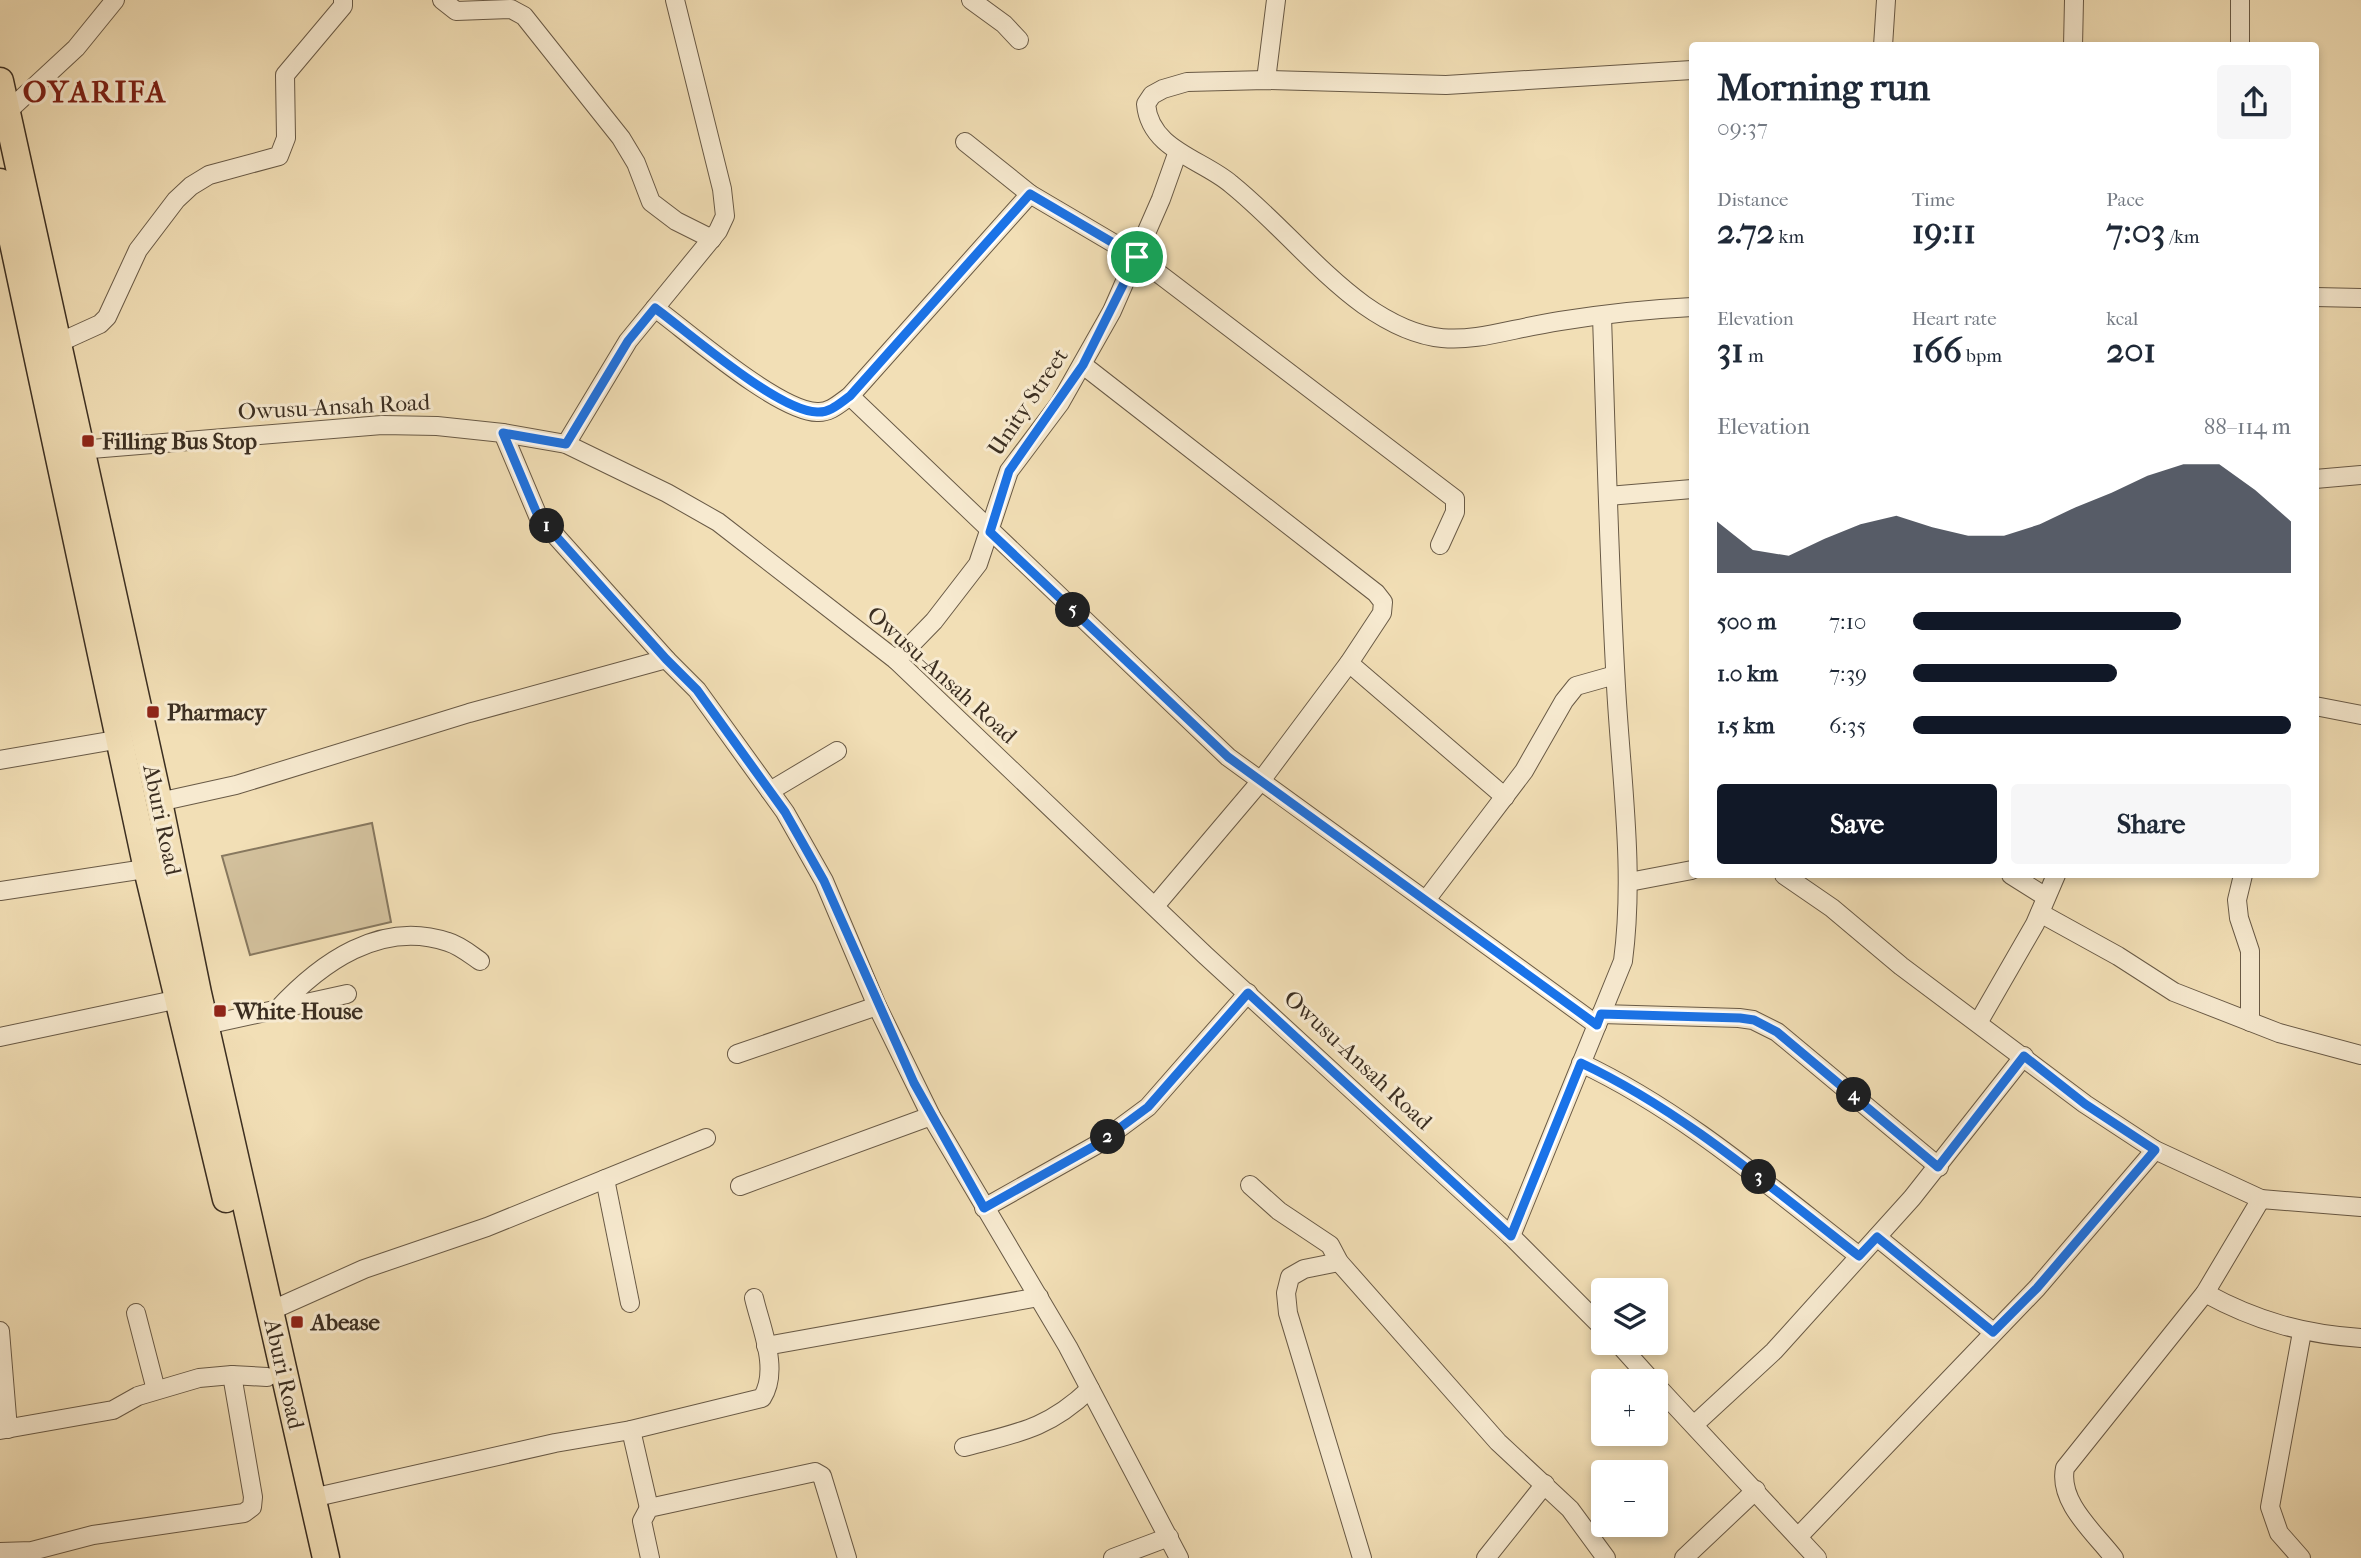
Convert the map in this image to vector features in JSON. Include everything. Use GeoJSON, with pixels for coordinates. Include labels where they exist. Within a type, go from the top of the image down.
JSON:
{"type":"FeatureCollection","features":[{"type":"Feature","properties":{"kind":"highway","name":"Aburi Road"},"geometry":{"type":"LineString","coordinates":[[0,81],[79,450],[159,802],[160,866],[179,999],[308,1558]]}},
{"type":"Feature","properties":{"kind":"highway","name":"Aburi Road"},"geometry":{"type":"LineString","coordinates":[[0,182],[121,739],[206,1025],[326,1558]]}},
{"type":"Feature","properties":{"kind":"street"},"geometry":{"type":"LineString","coordinates":[[6,113],[76,48],[115,0]]}},
{"type":"Feature","properties":{"kind":"street"},"geometry":{"type":"LineString","coordinates":[[56,344],[100,324],[107,317],[138,250],[191,186],[209,175],[279,156],[286,138],[285,75],[343,6],[343,0]]}},
{"type":"Feature","properties":{"kind":"street"},"geometry":{"type":"LineString","coordinates":[[442,0],[456,11],[466,13],[511,9],[524,16],[621,138],[636,163],[651,202],[676,221],[712,239]]}},
{"type":"Feature","properties":{"kind":"street"},"geometry":{"type":"LineString","coordinates":[[566,444],[616,360],[712,239],[724,216],[725,204],[675,0]]}},
{"type":"Feature","properties":{"kind":"street"},"geometry":{"type":"LineString","coordinates":[[971,0],[1004,24],[1019,40]]}},
{"type":"Feature","properties":{"kind":"street"},"geometry":{"type":"LineString","coordinates":[[1266,80],[1276,0]]}},
{"type":"Feature","properties":{"kind":"street"},"geometry":{"type":"LineString","coordinates":[[1883,42],[1886,0]]}},
{"type":"Feature","properties":{"kind":"street"},"geometry":{"type":"LineString","coordinates":[[2073,42],[2074,0]]}},
{"type":"Feature","properties":{"kind":"street"},"geometry":{"type":"LineString","coordinates":[[2240,0],[2240,42]]}},
{"type":"Feature","properties":{"kind":"street"},"geometry":{"type":"LineString","coordinates":[[1689,70],[1446,85],[1266,80],[1187,82],[1152,95],[1146,104],[1149,119],[1177,154],[1230,182],[1353,296],[1399,327],[1426,337],[1458,341],[1602,316],[1689,307]]}},
{"type":"Feature","properties":{"kind":"street"},"geometry":{"type":"LineString","coordinates":[[965,142],[1030,194],[1137,257],[1455,499],[1455,512],[1440,545]]}},
{"type":"Feature","properties":{"kind":"street","name":"Unity Street"},"geometry":{"type":"LineString","coordinates":[[895,660],[934,621],[978,564],[1009,471],[1083,365],[1137,257],[1177,154]]}},
{"type":"Feature","properties":{"kind":"street"},"geometry":{"type":"LineString","coordinates":[[655,308],[767,391],[805,410],[827,411],[850,396],[1030,194]]}},
{"type":"Feature","properties":{"kind":"street"},"geometry":{"type":"LineString","coordinates":[[2319,297],[2361,298]]}},
{"type":"Feature","properties":{"kind":"street"},"geometry":{"type":"LineString","coordinates":[[1511,1236],[1623,961],[1629,882],[1615,675],[1602,316]]}},
{"type":"Feature","properties":{"kind":"street"},"geometry":{"type":"LineString","coordinates":[[1083,365],[1381,597],[1382,613],[1349,663],[1260,782],[1155,906]]}},
{"type":"Feature","properties":{"kind":"street"},"geometry":{"type":"LineString","coordinates":[[850,396],[1228,757],[1426,900],[1599,1020],[1740,1018],[1764,1025],[1805,1055],[1938,1167]]}},
{"type":"Feature","properties":{"kind":"street","name":"Owusu-Ansah Road"},"geometry":{"type":"LineString","coordinates":[[79,450],[382,425],[437,426],[503,433],[566,444],[646,482],[718,522],[895,660],[1248,993],[1511,1236],[1591,1316]]}},
{"type":"Feature","properties":{"kind":"street"},"geometry":{"type":"LineString","coordinates":[[503,433],[538,516],[697,690],[770,791],[824,881],[877,1006],[931,1116],[1039,1297],[1179,1558]]}},
{"type":"Feature","properties":{"kind":"street"},"geometry":{"type":"LineString","coordinates":[[2319,479],[2361,475]]}},
{"type":"Feature","properties":{"kind":"street"},"geometry":{"type":"LineString","coordinates":[[1608,496],[1689,489]]}},
{"type":"Feature","properties":{"kind":"street"},"geometry":{"type":"LineString","coordinates":[[159,802],[236,785],[469,713],[666,659]]}},
{"type":"Feature","properties":{"kind":"street"},"geometry":{"type":"LineString","coordinates":[[1349,663],[1505,797]]}},
{"type":"Feature","properties":{"kind":"street"},"geometry":{"type":"LineString","coordinates":[[1426,900],[1505,797],[1576,686],[1615,675]]}},
{"type":"Feature","properties":{"kind":"street"},"geometry":{"type":"LineString","coordinates":[[2319,707],[2361,715]]}},
{"type":"Feature","properties":{"kind":"street"},"geometry":{"type":"LineString","coordinates":[[0,760],[121,739]]}},
{"type":"Feature","properties":{"kind":"street"},"geometry":{"type":"LineString","coordinates":[[770,791],[837,751]]}},
{"type":"Feature","properties":{"kind":"street"},"geometry":{"type":"LineString","coordinates":[[0,891],[160,866]]}},
{"type":"Feature","properties":{"kind":"street"},"geometry":{"type":"LineString","coordinates":[[1629,882],[1689,871]]}},
{"type":"Feature","properties":{"kind":"street"},"geometry":{"type":"LineString","coordinates":[[1788,878],[1832,908],[1901,966],[2085,1104],[2155,1150],[2261,1199],[2361,1207]]}},
{"type":"Feature","properties":{"kind":"street"},"geometry":{"type":"LineString","coordinates":[[2014,878],[2043,905],[2174,992],[2250,1022],[2361,1055]]}},
{"type":"Feature","properties":{"kind":"street"},"geometry":{"type":"LineString","coordinates":[[1978,1023],[2043,905],[2055,878]]}},
{"type":"Feature","properties":{"kind":"street"},"geometry":{"type":"LineString","coordinates":[[2242,878],[2237,900],[2238,918],[2250,951],[2250,1022]]}},
{"type":"Feature","properties":{"kind":"street"},"geometry":{"type":"LineString","coordinates":[[278,1010],[318,972],[361,944],[393,938],[436,939],[450,942],[480,961]]}},
{"type":"Feature","properties":{"kind":"street"},"geometry":{"type":"LineString","coordinates":[[984,1208],[1098,1144],[1148,1107],[1248,993]]}},
{"type":"Feature","properties":{"kind":"street"},"geometry":{"type":"LineString","coordinates":[[206,1025],[347,994]]}},
{"type":"Feature","properties":{"kind":"street"},"geometry":{"type":"LineString","coordinates":[[0,1037],[179,999]]}},
{"type":"Feature","properties":{"kind":"street"},"geometry":{"type":"LineString","coordinates":[[737,1054],[877,1006]]}},
{"type":"Feature","properties":{"kind":"street"},"geometry":{"type":"LineString","coordinates":[[1695,1424],[1774,1351],[1877,1237],[1938,1167],[2024,1056]]}},
{"type":"Feature","properties":{"kind":"street"},"geometry":{"type":"LineString","coordinates":[[1581,1063],[1628,1085],[1734,1158],[1859,1256]]}},
{"type":"Feature","properties":{"kind":"street"},"geometry":{"type":"LineString","coordinates":[[740,1186],[931,1116]]}},
{"type":"Feature","properties":{"kind":"street"},"geometry":{"type":"LineString","coordinates":[[270,1311],[363,1269],[486,1227],[706,1138]]}},
{"type":"Feature","properties":{"kind":"street"},"geometry":{"type":"LineString","coordinates":[[1798,1537],[2054,1269],[2155,1150]]}},
{"type":"Feature","properties":{"kind":"street"},"geometry":{"type":"LineString","coordinates":[[605,1179],[630,1303]]}},
{"type":"Feature","properties":{"kind":"street"},"geometry":{"type":"LineString","coordinates":[[1250,1185],[1279,1211],[1331,1245],[1339,1262],[1498,1442],[1570,1509],[1606,1558]]}},
{"type":"Feature","properties":{"kind":"street"},"geometry":{"type":"LineString","coordinates":[[2114,1558],[2067,1499],[2062,1480],[2065,1468],[2205,1293],[2261,1199]]}},
{"type":"Feature","properties":{"kind":"street"},"geometry":{"type":"LineString","coordinates":[[1877,1237],[1993,1332]]}},
{"type":"Feature","properties":{"kind":"street"},"geometry":{"type":"LineString","coordinates":[[1339,1262],[1304,1269],[1290,1278],[1286,1293],[1287,1313],[1362,1558]]}},
{"type":"Feature","properties":{"kind":"street"},"geometry":{"type":"LineString","coordinates":[[2205,1293],[2271,1324],[2302,1332],[2361,1338]]}},
{"type":"Feature","properties":{"kind":"street"},"geometry":{"type":"LineString","coordinates":[[765,1346],[1039,1297]]}},
{"type":"Feature","properties":{"kind":"street"},"geometry":{"type":"LineString","coordinates":[[312,1499],[555,1443],[631,1430],[762,1398],[770,1378],[754,1298]]}},
{"type":"Feature","properties":{"kind":"street"},"geometry":{"type":"LineString","coordinates":[[136,1313],[156,1390]]}},
{"type":"Feature","properties":{"kind":"street"},"geometry":{"type":"LineString","coordinates":[[0,1331],[4,1430],[113,1410],[156,1390],[199,1378],[232,1375],[267,1377]]}},
{"type":"Feature","properties":{"kind":"street"},"geometry":{"type":"LineString","coordinates":[[2301,1558],[2279,1534],[2270,1507],[2302,1332]]}},
{"type":"Feature","properties":{"kind":"street"},"geometry":{"type":"LineString","coordinates":[[1629,1355],[1641,1369]]}},
{"type":"Feature","properties":{"kind":"street"},"geometry":{"type":"LineString","coordinates":[[0,1552],[32,1551],[93,1535],[244,1513],[252,1507],[253,1497],[232,1375]]}},
{"type":"Feature","properties":{"kind":"street"},"geometry":{"type":"LineString","coordinates":[[964,1447],[1037,1428],[1073,1405],[1090,1389]]}},
{"type":"Feature","properties":{"kind":"street"},"geometry":{"type":"LineString","coordinates":[[1668,1397],[1817,1558]]}},
{"type":"Feature","properties":{"kind":"street"},"geometry":{"type":"LineString","coordinates":[[631,1430],[649,1508],[642,1521],[650,1558]]}},
{"type":"Feature","properties":{"kind":"street"},"geometry":{"type":"LineString","coordinates":[[649,1508],[815,1472],[822,1476],[847,1558]]}},
{"type":"Feature","properties":{"kind":"street"},"geometry":{"type":"LineString","coordinates":[[1486,1558],[1545,1484]]}},
{"type":"Feature","properties":{"kind":"street"},"geometry":{"type":"LineString","coordinates":[[1684,1558],[1756,1490]]}},
{"type":"Feature","properties":{"kind":"street"},"geometry":{"type":"LineString","coordinates":[[1113,1558],[1169,1537]]}},
{"type":"Feature","properties":{"kind":"shaded area"},"geometry":{"type":"Polygon","coordinates":[[[372,823],[391,922],[250,955],[222,856],[372,823]]]}},
{"type":"Feature","properties":{"kind":"place","name":"Filling Bus Stop"},"geometry":{"type":"Point","coordinates":[88,441]}},
{"type":"Feature","properties":{"kind":"place","name":"Pharmacy"},"geometry":{"type":"Point","coordinates":[153,712]}},
{"type":"Feature","properties":{"kind":"place","name":"White House"},"geometry":{"type":"Point","coordinates":[220,1011]}},
{"type":"Feature","properties":{"kind":"place","name":"Abease"},"geometry":{"type":"Point","coordinates":[297,1322]}},
{"type":"Feature","properties":{"kind":"district","name":"OYARIFA"},"geometry":{"type":"Point","coordinates":[95,92]}},
{"type":"Feature","properties":{"kind":"route"},"geometry":{"type":"LineString","coordinates":[[1030,194],[1137,257],[1083,365],[1060,403],[1009,471],[990,532],[1228,757],[1597,1025],[1601,1014],[1754,1020],[1777,1032],[1938,1167],[2024,1056],[2085,1104],[2155,1150],[2037,1288],[1993,1332],[1877,1237],[1859,1256],[1734,1158],[1628,1085],[1581,1063],[1511,1236],[1248,993],[1148,1107],[1098,1144],[984,1208],[914,1083],[877,1006],[824,881],[785,812],[697,690],[538,516],[531,506],[503,433],[566,444],[628,341],[655,308],[767,391],[805,410],[827,411],[850,396],[1030,194]]}}]}
